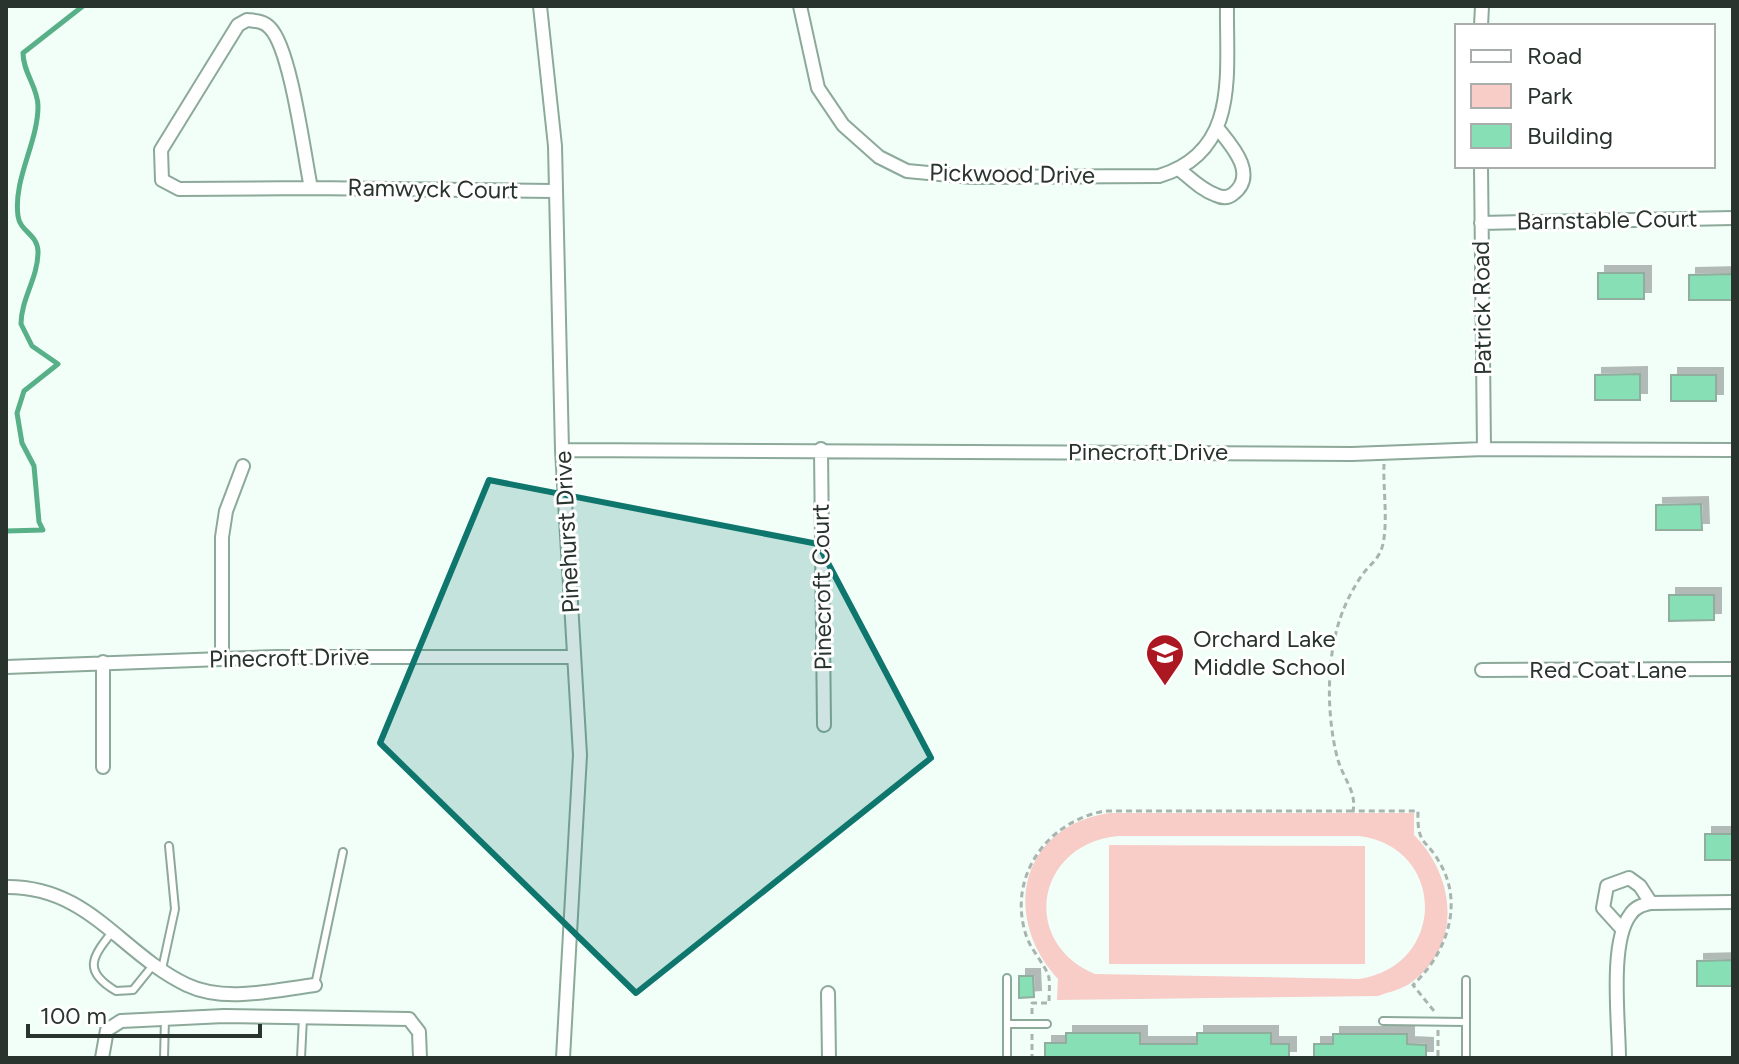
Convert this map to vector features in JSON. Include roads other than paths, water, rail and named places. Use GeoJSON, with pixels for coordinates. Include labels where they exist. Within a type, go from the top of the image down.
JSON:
{"type":"FeatureCollection","features":[{"type":"Feature","properties":{"kind":"street","name":"Pinehurst Drive"},"geometry":{"type":"LineString","coordinates":[[540,6],[555,146],[562,450],[580,755],[563,1058]]}},
{"type":"Feature","properties":{"kind":"street","name":"Pickwood Drive"},"geometry":{"type":"LineString","coordinates":[[800,6],[818,88],[843,125],[879,157],[907,171],[972,177],[1159,176],[1180,170]]}},
{"type":"Feature","properties":{"kind":"street"},"geometry":{"type":"LineString","coordinates":[[1219,130],[1243,169],[1243,180],[1237,191],[1228,197],[1218,196],[1180,170],[1199,155],[1219,130],[1225,101],[1227,6]]}},
{"type":"Feature","properties":{"kind":"street","name":"Ramwyck Court"},"geometry":{"type":"LineString","coordinates":[[311,188],[284,53],[271,29],[260,21],[247,20],[238,25],[161,150],[162,180],[179,189],[555,191]]}},
{"type":"Feature","properties":{"kind":"street","name":"Patrick Road"},"geometry":{"type":"LineString","coordinates":[[1481,168],[1484,449]]}},
{"type":"Feature","properties":{"kind":"street","name":"Barnstable Court"},"geometry":{"type":"LineString","coordinates":[[1481,223],[1733,218]]}},
{"type":"Feature","properties":{"kind":"street","name":"Pinecroft Court"},"geometry":{"type":"LineString","coordinates":[[821,449],[824,725]]}},
{"type":"Feature","properties":{"kind":"street","name":"Pinecroft Drive"},"geometry":{"type":"LineString","coordinates":[[562,450],[1384,453],[1484,449],[1733,450]]}},
{"type":"Feature","properties":{"kind":"street"},"geometry":{"type":"LineString","coordinates":[[222,658],[222,537],[226,511],[243,466]]}},
{"type":"Feature","properties":{"kind":"street","name":"Pinecroft Drive"},"geometry":{"type":"LineString","coordinates":[[6,667],[222,658],[573,657]]}},
{"type":"Feature","properties":{"kind":"street"},"geometry":{"type":"LineString","coordinates":[[103,662],[103,767]]}},
{"type":"Feature","properties":{"kind":"street","name":"Red Coat Lane"},"geometry":{"type":"LineString","coordinates":[[1482,670],[1733,669]]}},
{"type":"Feature","properties":{"kind":"street"},"geometry":{"type":"LineString","coordinates":[[1622,929],[1603,908],[1607,886],[1629,878],[1640,886],[1651,903]]}},
{"type":"Feature","properties":{"kind":"street"},"geometry":{"type":"LineString","coordinates":[[6,887],[52,893],[81,906],[188,986],[215,993],[254,993],[315,985]]}},
{"type":"Feature","properties":{"kind":"street"},"geometry":{"type":"LineString","coordinates":[[1619,1058],[1622,929],[1630,914],[1651,903],[1733,902]]}},
{"type":"Feature","properties":{"kind":"street"},"geometry":{"type":"LineString","coordinates":[[828,993],[829,1058]]}},
{"type":"Feature","properties":{"kind":"street"},"geometry":{"type":"LineString","coordinates":[[102,1058],[104,1037],[114,1024],[165,1019],[303,1017],[409,1019],[419,1032],[420,1058]]}},
{"type":"Feature","properties":{"kind":"lane"},"geometry":{"type":"LineString","coordinates":[[113,931],[96,952],[93,969],[99,979],[116,991],[133,990],[158,966],[175,909],[169,846]]}},
{"type":"Feature","properties":{"kind":"lane"},"geometry":{"type":"LineString","coordinates":[[315,985],[343,852]]}},
{"type":"Feature","properties":{"kind":"lane"},"geometry":{"type":"LineString","coordinates":[[1007,978],[1007,1058]]}},
{"type":"Feature","properties":{"kind":"lane"},"geometry":{"type":"LineString","coordinates":[[1466,980],[1466,1058]]}},
{"type":"Feature","properties":{"kind":"lane"},"geometry":{"type":"LineString","coordinates":[[301,1058],[303,1017]]}},
{"type":"Feature","properties":{"kind":"lane"},"geometry":{"type":"LineString","coordinates":[[164,1058],[165,1019]]}},
{"type":"Feature","properties":{"kind":"lane"},"geometry":{"type":"LineString","coordinates":[[1383,1021],[1466,1022]]}},
{"type":"Feature","properties":{"kind":"lane"},"geometry":{"type":"LineString","coordinates":[[1007,1024],[1047,1024]]}},
{"type":"Feature","properties":{"kind":"waterway"},"geometry":{"type":"LineString","coordinates":[[6,531],[43,530],[39,522],[34,466],[22,443],[17,413],[24,391],[58,364],[32,346],[21,324],[38,252],[35,241],[18,216],[19,188],[34,134],[38,106],[23,53],[83,6]]}},
{"type":"Feature","properties":{"kind":"place","name":"Orchard Lake Middle School"},"geometry":{"type":"Point","coordinates":[1165,687]}}]}
